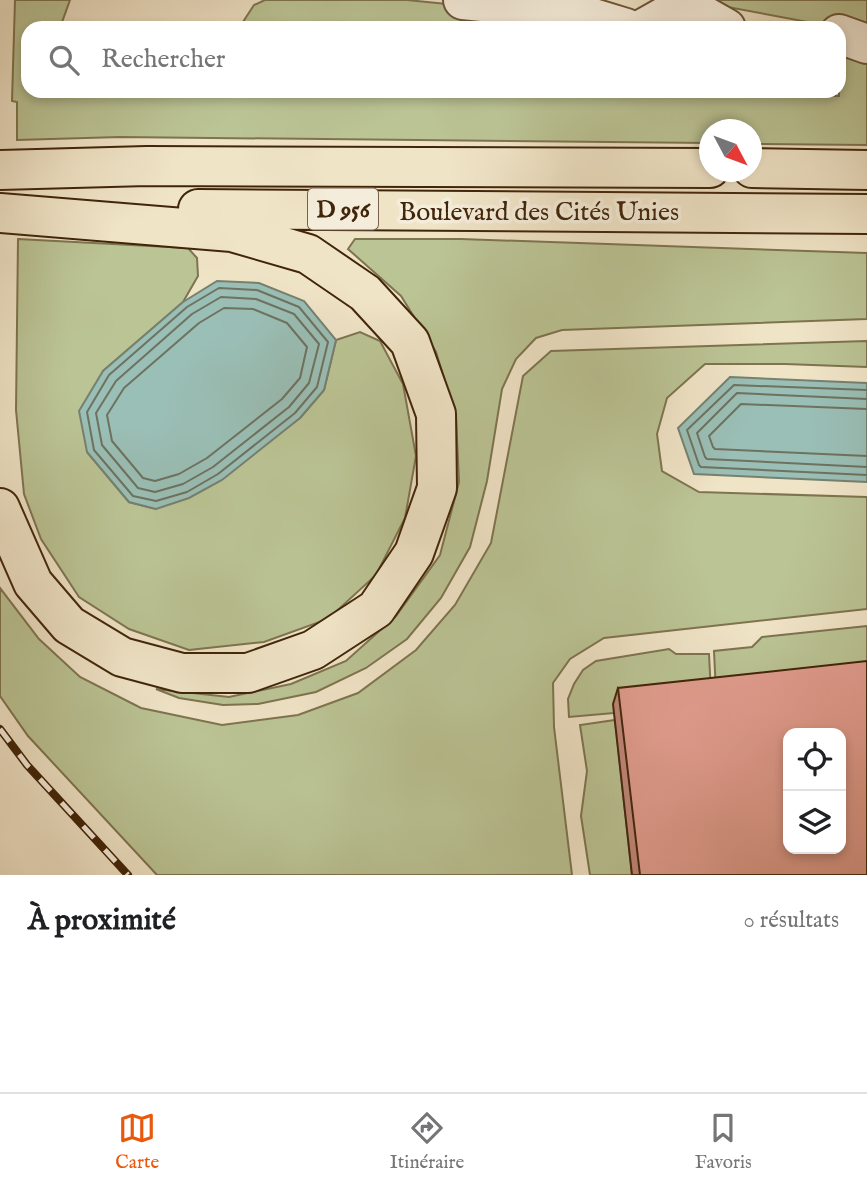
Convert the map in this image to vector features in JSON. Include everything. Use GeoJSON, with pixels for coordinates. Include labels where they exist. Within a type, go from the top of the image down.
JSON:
{"type":"FeatureCollection","features":[{"type":"Feature","properties":{"kind":"main road","name":"Boulevard des Cités Unies"},"geometry":{"type":"LineString","coordinates":[[0,170],[147,166],[699,168]]}},
{"type":"Feature","properties":{"kind":"main road"},"geometry":{"type":"LineString","coordinates":[[762,168],[867,170]]}},
{"type":"Feature","properties":{"kind":"main road","name":"Boulevard des Cités Unies"},"geometry":{"type":"LineString","coordinates":[[0,211],[867,214]]}},
{"type":"Feature","properties":{"kind":"main road"},"geometry":{"type":"LineString","coordinates":[[0,211],[232,232],[308,254],[365,293],[410,342],[436,414],[436,488],[414,553],[376,609],[313,650],[248,673],[182,673],[121,657],[69,625],[33,583],[0,508]]}},
{"type":"Feature","properties":{"kind":"lane"},"geometry":{"type":"LineString","coordinates":[[463,0],[570,10],[604,21]]}},
{"type":"Feature","properties":{"kind":"lane"},"geometry":{"type":"LineString","coordinates":[[655,21],[684,3],[714,21]]}},
{"type":"Feature","properties":{"kind":"lane"},"geometry":{"type":"LineString","coordinates":[[846,36],[867,44]]}},
{"type":"Feature","properties":{"kind":"green space"},"geometry":{"type":"Polygon","coordinates":[[[15,0],[70,0],[62,21],[21,21],[21,98],[846,98],[846,47],[867,54],[867,145],[762,144],[762,119],[699,119],[699,143],[120,137],[17,140],[17,102],[12,101],[15,0]]]}},
{"type":"Feature","properties":{"kind":"green space"},"geometry":{"type":"Polygon","coordinates":[[[265,0],[407,0],[477,7],[509,21],[244,21],[254,5],[265,0]]]}},
{"type":"Feature","properties":{"kind":"green space"},"geometry":{"type":"Polygon","coordinates":[[[867,0],[867,33],[846,29],[846,21],[802,21],[695,1],[867,0]]]}},
{"type":"Feature","properties":{"kind":"green space"},"geometry":{"type":"Polygon","coordinates":[[[18,239],[188,248],[197,258],[198,276],[183,302],[103,371],[87,452],[129,502],[156,509],[300,418],[324,390],[336,340],[360,332],[380,341],[403,384],[416,456],[405,518],[376,575],[328,619],[264,642],[189,650],[129,629],[79,597],[41,539],[24,494],[16,410],[18,239]]]}},
{"type":"Feature","properties":{"kind":"green space"},"geometry":{"type":"Polygon","coordinates":[[[355,239],[461,239],[867,253],[867,319],[562,330],[536,338],[516,359],[502,389],[487,481],[470,547],[441,598],[407,639],[366,668],[316,692],[258,704],[223,705],[179,698],[156,689],[229,697],[291,684],[346,661],[396,616],[440,555],[459,482],[456,417],[436,352],[401,296],[348,249],[355,239]]]}},
{"type":"Feature","properties":{"kind":"green space"},"geometry":{"type":"Polygon","coordinates":[[[867,341],[867,367],[705,364],[667,398],[657,434],[662,471],[699,492],[867,497],[867,609],[604,638],[570,659],[553,683],[554,727],[572,875],[157,875],[28,736],[0,696],[0,588],[39,639],[80,677],[141,708],[222,725],[298,715],[358,693],[416,650],[455,605],[491,543],[523,376],[551,351],[867,341]]]}},
{"type":"Feature","properties":{"kind":"green space"},"geometry":{"type":"Polygon","coordinates":[[[867,626],[867,676],[716,693],[714,651],[752,647],[762,637],[867,626]]]}},
{"type":"Feature","properties":{"kind":"green space"},"geometry":{"type":"Polygon","coordinates":[[[669,649],[676,654],[709,654],[711,693],[614,713],[569,717],[568,699],[574,684],[583,670],[596,661],[669,649]]]}},
{"type":"Feature","properties":{"kind":"green space"},"geometry":{"type":"Polygon","coordinates":[[[615,720],[632,875],[590,875],[581,816],[587,771],[580,725],[615,720]]]}},
{"type":"Feature","properties":{"kind":"water"},"geometry":{"type":"Polygon","coordinates":[[[217,281],[259,283],[304,301],[336,340],[324,390],[300,418],[222,480],[189,498],[156,509],[129,502],[87,452],[79,411],[103,371],[183,302],[217,281]]]}},
{"type":"Feature","properties":{"kind":"water"},"geometry":{"type":"Polygon","coordinates":[[[730,377],[867,383],[867,482],[694,474],[678,428],[730,377]]]}},
{"type":"Feature","properties":{"kind":"building"},"geometry":{"type":"Polygon","coordinates":[[[867,661],[867,875],[640,875],[618,688],[867,661]]]}},
{"type":"Feature","properties":{"kind":"railway"},"geometry":{"type":"LineString","coordinates":[[0,729],[27,765],[128,875]]}}]}
